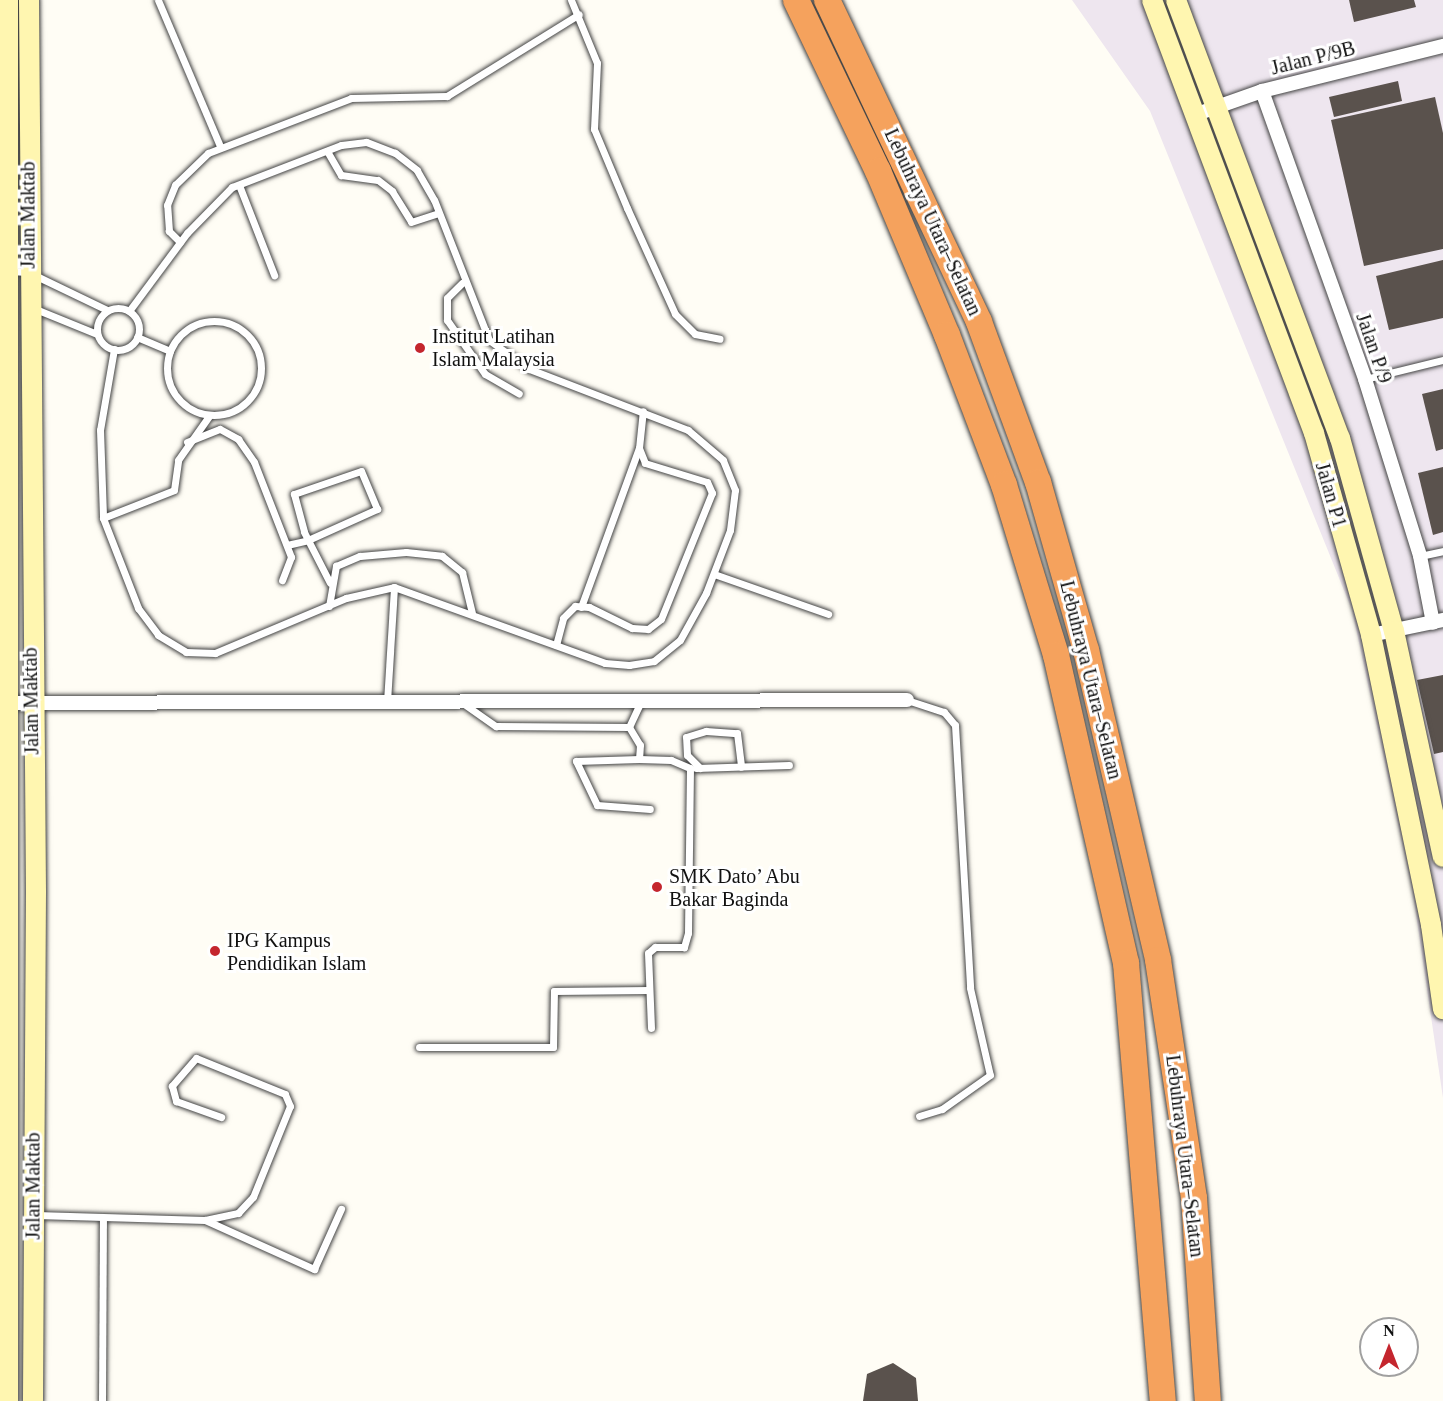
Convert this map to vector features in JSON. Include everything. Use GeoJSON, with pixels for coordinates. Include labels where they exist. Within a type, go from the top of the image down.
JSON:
{"type":"FeatureCollection","features":[{"type":"Feature","properties":{"kind":"highway","name":"Lebuhraya Utara–Selatan"},"geometry":{"type":"LineString","coordinates":[[796,0],[878,171],[947,335],[1004,485],[1056,655],[1126,963],[1163,1401]]}},
{"type":"Feature","properties":{"kind":"highway","name":"Lebuhraya Utara–Selatan"},"geometry":{"type":"LineString","coordinates":[[827,0],[979,322],[1038,482],[1086,650],[1158,960],[1194,1198],[1208,1401]]}},
{"type":"Feature","properties":{"kind":"street","name":"Jalan Maktab"},"geometry":{"type":"LineString","coordinates":[[8,0],[4,123],[19,272]]}},
{"type":"Feature","properties":{"kind":"street","name":"Jalan Maktab"},"geometry":{"type":"LineString","coordinates":[[8,1401],[5,1225],[8,703],[4,676],[12,306],[19,272],[28,124],[29,0]]}},
{"type":"Feature","properties":{"kind":"street","name":"Jalan P1"},"geometry":{"type":"LineString","coordinates":[[1152,0],[1314,433],[1371,635],[1431,925],[1443,1010]]}},
{"type":"Feature","properties":{"kind":"street","name":"Jalan P1"},"geometry":{"type":"LineString","coordinates":[[1176,0],[1214,107],[1340,438],[1394,631],[1443,857]]}},
{"type":"Feature","properties":{"kind":"street","name":"Jalan P/9B"},"geometry":{"type":"LineString","coordinates":[[1194,115],[1262,91],[1443,46]]}},
{"type":"Feature","properties":{"kind":"street","name":"Jalan P/9"},"geometry":{"type":"LineString","coordinates":[[1262,91],[1365,379],[1438,621]]}},
{"type":"Feature","properties":{"kind":"street","name":"Jalan Maktab"},"geometry":{"type":"LineString","coordinates":[[12,306],[31,703],[36,892],[33,1401]]}},
{"type":"Feature","properties":{"kind":"street"},"geometry":{"type":"LineString","coordinates":[[1371,635],[1438,621]]}},
{"type":"Feature","properties":{"kind":"street"},"geometry":{"type":"LineString","coordinates":[[8,703],[907,700]]}},
{"type":"Feature","properties":{"kind":"street"},"geometry":{"type":"LineString","coordinates":[[5,1225],[33,1215]]}},
{"type":"Feature","properties":{"kind":"lane"},"geometry":{"type":"LineString","coordinates":[[158,0],[220,146]]}},
{"type":"Feature","properties":{"kind":"lane"},"geometry":{"type":"LineString","coordinates":[[571,0],[579,14],[597,63],[594,129],[627,208],[675,314],[696,334],[720,339]]}},
{"type":"Feature","properties":{"kind":"lane"},"geometry":{"type":"LineString","coordinates":[[180,242],[165,217],[171,195],[220,146],[351,98],[447,96],[579,14]]}},
{"type":"Feature","properties":{"kind":"lane"},"geometry":{"type":"LineString","coordinates":[[4,123],[28,124]]}},
{"type":"Feature","properties":{"kind":"lane"},"geometry":{"type":"LineString","coordinates":[[114,349],[100,430],[103,518],[138,608],[158,635],[186,652],[215,653],[246,644],[373,588],[394,587],[472,613],[605,663],[654,661],[680,640],[714,574],[730,530],[735,490],[730,471],[688,430],[506,356],[489,340],[462,283],[439,213],[417,170],[395,153],[366,142],[327,151],[238,185],[180,242],[129,311]]}},
{"type":"Feature","properties":{"kind":"lane"},"geometry":{"type":"LineString","coordinates":[[327,151],[340,175],[378,180],[392,191],[411,222],[439,213]]}},
{"type":"Feature","properties":{"kind":"lane"},"geometry":{"type":"LineString","coordinates":[[238,185],[274,275]]}},
{"type":"Feature","properties":{"kind":"lane"},"geometry":{"type":"LineString","coordinates":[[19,272],[107,310],[129,311]]}},
{"type":"Feature","properties":{"kind":"lane"},"geometry":{"type":"LineString","coordinates":[[462,283],[447,298],[447,320],[485,374],[519,394]]}},
{"type":"Feature","properties":{"kind":"lane"},"geometry":{"type":"LineString","coordinates":[[12,306],[97,334],[114,349],[128,347],[137,337],[138,324],[129,311]]}},
{"type":"Feature","properties":{"kind":"lane"},"geometry":{"type":"LineString","coordinates":[[97,334],[107,310]]}},
{"type":"Feature","properties":{"kind":"lane"},"geometry":{"type":"LineString","coordinates":[[103,518],[174,490],[178,460],[187,442],[209,416],[241,408],[253,396],[262,365],[258,349],[242,330],[219,321],[187,329],[170,351],[170,387],[186,406],[209,416]]}},
{"type":"Feature","properties":{"kind":"lane"},"geometry":{"type":"LineString","coordinates":[[137,337],[170,351]]}},
{"type":"Feature","properties":{"kind":"lane"},"geometry":{"type":"LineString","coordinates":[[1365,379],[1443,360]]}},
{"type":"Feature","properties":{"kind":"lane"},"geometry":{"type":"LineString","coordinates":[[556,645],[563,618],[582,606],[639,448],[643,411]]}},
{"type":"Feature","properties":{"kind":"lane"},"geometry":{"type":"LineString","coordinates":[[187,442],[220,429],[238,439],[254,462],[291,557],[282,579]]}},
{"type":"Feature","properties":{"kind":"lane"},"geometry":{"type":"LineString","coordinates":[[582,606],[632,628],[648,629],[662,619],[712,493],[708,482],[645,463],[639,448]]}},
{"type":"Feature","properties":{"kind":"lane"},"geometry":{"type":"LineString","coordinates":[[287,545],[308,540],[377,509],[361,471],[294,494],[308,540],[330,583]]}},
{"type":"Feature","properties":{"kind":"lane"},"geometry":{"type":"LineString","coordinates":[[1420,556],[1443,551]]}},
{"type":"Feature","properties":{"kind":"lane"},"geometry":{"type":"LineString","coordinates":[[329,606],[330,583],[336,566],[360,556],[442,556],[470,585],[472,613]]}},
{"type":"Feature","properties":{"kind":"lane"},"geometry":{"type":"LineString","coordinates":[[714,574],[828,614]]}},
{"type":"Feature","properties":{"kind":"lane"},"geometry":{"type":"LineString","coordinates":[[387,702],[394,587]]}},
{"type":"Feature","properties":{"kind":"lane"},"geometry":{"type":"LineString","coordinates":[[907,700],[944,712],[955,725],[970,988],[990,1075],[942,1109],[919,1116]]}},
{"type":"Feature","properties":{"kind":"lane"},"geometry":{"type":"LineString","coordinates":[[459,701],[496,726],[629,727]]}},
{"type":"Feature","properties":{"kind":"lane"},"geometry":{"type":"LineString","coordinates":[[629,727],[641,701]]}},
{"type":"Feature","properties":{"kind":"lane"},"geometry":{"type":"LineString","coordinates":[[629,727],[640,745],[639,759]]}},
{"type":"Feature","properties":{"kind":"lane"},"geometry":{"type":"LineString","coordinates":[[700,768],[687,755],[686,737],[706,731],[737,733],[741,767]]}},
{"type":"Feature","properties":{"kind":"lane"},"geometry":{"type":"LineString","coordinates":[[650,809],[597,805],[576,761],[671,760],[690,768],[789,765]]}},
{"type":"Feature","properties":{"kind":"lane"},"geometry":{"type":"LineString","coordinates":[[651,1028],[648,953],[655,947],[684,947],[688,933],[690,768]]}},
{"type":"Feature","properties":{"kind":"lane"},"geometry":{"type":"LineString","coordinates":[[419,1047],[553,1047],[554,991],[649,990]]}},
{"type":"Feature","properties":{"kind":"lane"},"geometry":{"type":"LineString","coordinates":[[33,1215],[103,1220],[205,1220],[238,1213],[254,1197],[290,1106],[285,1094],[196,1058],[172,1086],[176,1101],[221,1117]]}},
{"type":"Feature","properties":{"kind":"lane"},"geometry":{"type":"LineString","coordinates":[[205,1220],[314,1269],[341,1209]]}},
{"type":"Feature","properties":{"kind":"lane"},"geometry":{"type":"LineString","coordinates":[[102,1401],[103,1220]]}},
{"type":"Feature","properties":{"kind":"shaded area"},"geometry":{"type":"Polygon","coordinates":[[[1072,0],[1443,0],[1443,1098],[1413,894],[1352,610],[1150,111],[1072,0]]]}},
{"type":"Feature","properties":{"kind":"building"},"geometry":{"type":"Polygon","coordinates":[[[1349,0],[1414,0],[1416,7],[1354,22],[1349,0]]]}},
{"type":"Feature","properties":{"kind":"building"},"geometry":{"type":"Polygon","coordinates":[[[1398,81],[1402,101],[1334,117],[1329,97],[1398,81]]]}},
{"type":"Feature","properties":{"kind":"building"},"geometry":{"type":"Polygon","coordinates":[[[1435,97],[1443,133],[1443,249],[1364,266],[1331,120],[1435,97]]]}},
{"type":"Feature","properties":{"kind":"building"},"geometry":{"type":"Polygon","coordinates":[[[1443,260],[1443,318],[1389,330],[1376,276],[1443,260]]]}},
{"type":"Feature","properties":{"kind":"building"},"geometry":{"type":"Polygon","coordinates":[[[1443,389],[1443,449],[1436,451],[1422,394],[1443,389]]]}},
{"type":"Feature","properties":{"kind":"building"},"geometry":{"type":"Polygon","coordinates":[[[1443,467],[1443,532],[1433,535],[1418,473],[1443,467]]]}},
{"type":"Feature","properties":{"kind":"building"},"geometry":{"type":"Polygon","coordinates":[[[1443,675],[1443,752],[1434,754],[1417,680],[1443,675]]]}},
{"type":"Feature","properties":{"kind":"building"},"geometry":{"type":"Polygon","coordinates":[[[893,1363],[916,1378],[918,1401],[863,1401],[867,1374],[893,1363]]]}},
{"type":"Feature","properties":{"kind":"place","name":"Institut Latihan Islam Malaysia"},"geometry":{"type":"Point","coordinates":[420,348]}},
{"type":"Feature","properties":{"kind":"place","name":"SMK Dato’ Abu Bakar Baginda"},"geometry":{"type":"Point","coordinates":[657,887]}},
{"type":"Feature","properties":{"kind":"place","name":"IPG Kampus Pendidikan Islam"},"geometry":{"type":"Point","coordinates":[215,951]}}]}
